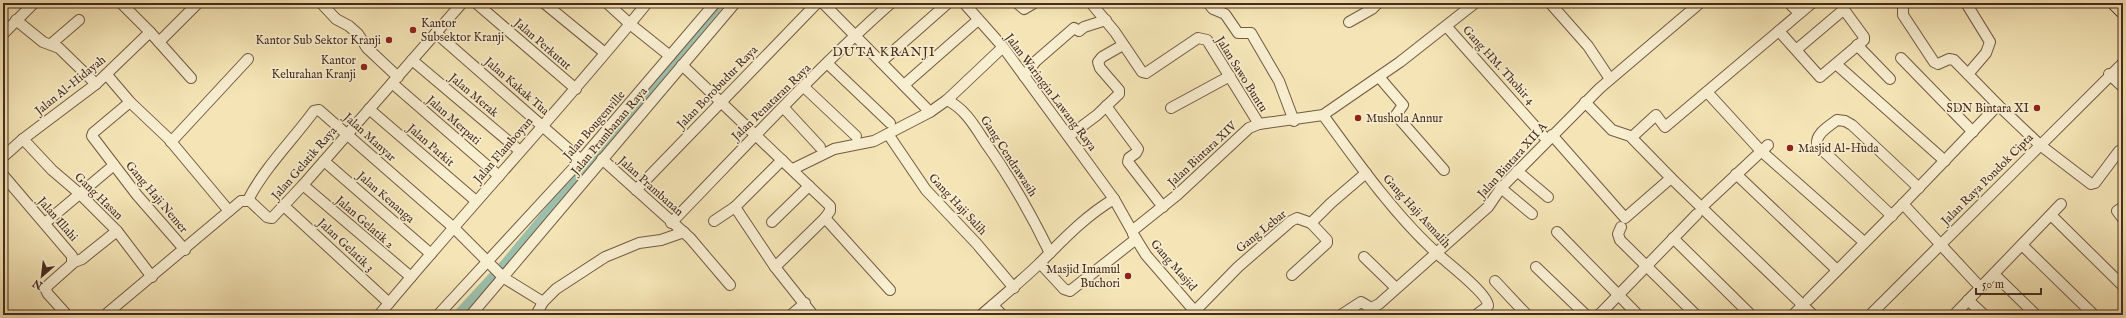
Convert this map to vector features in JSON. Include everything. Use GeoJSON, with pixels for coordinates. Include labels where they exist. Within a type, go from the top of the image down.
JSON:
{"type":"FeatureCollection","features":[{"type":"Feature","properties":{"kind":"main road"},"geometry":{"type":"LineString","coordinates":[[2116,3],[2123,10]]}},
{"type":"Feature","properties":{"kind":"street"},"geometry":{"type":"LineString","coordinates":[[3,34],[34,3]]}},
{"type":"Feature","properties":{"kind":"street"},"geometry":{"type":"LineString","coordinates":[[121,3],[150,32],[191,78]]}},
{"type":"Feature","properties":{"kind":"street"},"geometry":{"type":"LineString","coordinates":[[159,42],[198,3]]}},
{"type":"Feature","properties":{"kind":"street","name":"Jalan Merpati"},"geometry":{"type":"LineString","coordinates":[[321,3],[336,19],[349,26],[358,34],[367,48],[395,80],[499,176]]}},
{"type":"Feature","properties":{"kind":"street","name":"Jalan Gelatik Raya"},"geometry":{"type":"LineString","coordinates":[[248,200],[270,218],[284,206],[462,3]]}},
{"type":"Feature","properties":{"kind":"street","name":"Jalan Perkutut"},"geometry":{"type":"LineString","coordinates":[[476,3],[576,89]]}},
{"type":"Feature","properties":{"kind":"street"},"geometry":{"type":"LineString","coordinates":[[544,3],[605,54]]}},
{"type":"Feature","properties":{"kind":"street"},"geometry":{"type":"LineString","coordinates":[[607,3],[630,24],[670,56]]}},
{"type":"Feature","properties":{"kind":"street","name":"Jalan Flamboyan"},"geometry":{"type":"LineString","coordinates":[[379,315],[476,201],[576,89],[647,3]]}},
{"type":"Feature","properties":{"kind":"street","name":"Jalan Bougenville"},"geometry":{"type":"LineString","coordinates":[[438,315],[582,160],[715,3]]}},
{"type":"Feature","properties":{"kind":"street","name":"Jalan Prambanan Raya"},"geometry":{"type":"LineString","coordinates":[[471,315],[504,278],[602,159],[735,3]]}},
{"type":"Feature","properties":{"kind":"street","name":"Jalan Borobudur Raya"},"geometry":{"type":"LineString","coordinates":[[636,190],[817,3]]}},
{"type":"Feature","properties":{"kind":"street"},"geometry":{"type":"LineString","coordinates":[[823,3],[930,112]]}},
{"type":"Feature","properties":{"kind":"street","name":"Jalan Penataran Raya"},"geometry":{"type":"LineString","coordinates":[[671,223],[755,135],[828,64],[854,36],[892,3]]}},
{"type":"Feature","properties":{"kind":"street"},"geometry":{"type":"LineString","coordinates":[[881,62],[948,3]]}},
{"type":"Feature","properties":{"kind":"street","name":"Jalan Waringin Lawang Raya"},"geometry":{"type":"LineString","coordinates":[[964,3],[1003,47],[1114,199]]}},
{"type":"Feature","properties":{"kind":"street"},"geometry":{"type":"LineString","coordinates":[[1019,5],[1028,8],[1034,3]]}},
{"type":"Feature","properties":{"kind":"street"},"geometry":{"type":"LineString","coordinates":[[1069,136],[1119,94],[1119,90],[1100,68],[1098,62],[1102,57],[1123,45],[1092,3]]}},
{"type":"Feature","properties":{"kind":"street"},"geometry":{"type":"LineString","coordinates":[[1208,3],[1213,9],[1225,14],[1238,33],[1251,33],[1279,81],[1294,121]]}},
{"type":"Feature","properties":{"kind":"street"},"geometry":{"type":"LineString","coordinates":[[1349,22],[1372,9],[1378,3]]}},
{"type":"Feature","properties":{"kind":"street","name":"Jalan Bintara XIV"},"geometry":{"type":"LineString","coordinates":[[1040,263],[1064,290],[1070,291],[1134,235],[1249,128],[1259,124],[1294,121],[1323,115],[1379,77],[1447,27],[1475,3]]}},
{"type":"Feature","properties":{"kind":"street"},"geometry":{"type":"LineString","coordinates":[[1550,3],[1588,46],[1610,79]]}},
{"type":"Feature","properties":{"kind":"street","name":"Jalan Bintara XII A"},"geometry":{"type":"LineString","coordinates":[[1341,315],[1360,302],[1373,312],[1379,304],[1396,288],[1488,206],[1501,188],[1549,137],[1585,102],[1700,3]]}},
{"type":"Feature","properties":{"kind":"street"},"geometry":{"type":"LineString","coordinates":[[1789,3],[1799,13]]}},
{"type":"Feature","properties":{"kind":"street"},"geometry":{"type":"LineString","coordinates":[[1632,137],[1656,115],[1665,127],[1812,3]]}},
{"type":"Feature","properties":{"kind":"street"},"geometry":{"type":"LineString","coordinates":[[1903,3],[1903,15],[1934,62],[1938,64],[1949,59],[1954,60],[1998,105],[2040,144],[2091,184],[2095,183],[2119,151],[2123,149]]}},
{"type":"Feature","properties":{"kind":"street"},"geometry":{"type":"LineString","coordinates":[[1966,3],[1990,42],[1986,53],[1968,74]]}},
{"type":"Feature","properties":{"kind":"street"},"geometry":{"type":"LineString","coordinates":[[1779,31],[1820,77],[1864,40],[1862,33],[1845,11],[1842,11],[1796,50]]}},
{"type":"Feature","properties":{"kind":"street"},"geometry":{"type":"LineString","coordinates":[[16,20],[43,42],[59,48],[96,84]]}},
{"type":"Feature","properties":{"kind":"street"},"geometry":{"type":"LineString","coordinates":[[51,44],[79,20]]}},
{"type":"Feature","properties":{"kind":"street"},"geometry":{"type":"LineString","coordinates":[[904,84],[978,20]]}},
{"type":"Feature","properties":{"kind":"street"},"geometry":{"type":"LineString","coordinates":[[1024,76],[1036,61],[1074,28],[1079,31],[1084,27],[1106,20]]}},
{"type":"Feature","properties":{"kind":"street","name":"Gang HM. Thohir 4"},"geometry":{"type":"LineString","coordinates":[[1447,27],[1625,218],[1671,178]]}},
{"type":"Feature","properties":{"kind":"street","name":"Jalan Al-Hidayah"},"geometry":{"type":"LineString","coordinates":[[3,157],[24,138],[107,75],[150,32]]}},
{"type":"Feature","properties":{"kind":"street","name":"Jalan Kakak Tua"},"geometry":{"type":"LineString","coordinates":[[436,33],[582,160]]}},
{"type":"Feature","properties":{"kind":"street","name":"Jalan Sawo Buntu"},"geometry":{"type":"LineString","coordinates":[[1123,45],[1142,72],[1146,73],[1198,38],[1207,40],[1259,124]]}},
{"type":"Feature","properties":{"kind":"street"},"geometry":{"type":"LineString","coordinates":[[1857,45],[1890,79]]}},
{"type":"Feature","properties":{"kind":"street"},"geometry":{"type":"LineString","coordinates":[[793,169],[834,149],[874,140],[930,112],[947,100],[1003,47]]}},
{"type":"Feature","properties":{"kind":"street"},"geometry":{"type":"LineString","coordinates":[[1901,58],[1973,132]]}},
{"type":"Feature","properties":{"kind":"street"},"geometry":{"type":"LineString","coordinates":[[171,142],[248,59]]}},
{"type":"Feature","properties":{"kind":"street","name":"Jalan Merak"},"geometry":{"type":"LineString","coordinates":[[412,60],[520,151]]}},
{"type":"Feature","properties":{"kind":"street","name":"Jalan Raya Pondok Cipta"},"geometry":{"type":"LineString","coordinates":[[1870,315],[2110,74],[2123,63]]}},
{"type":"Feature","properties":{"kind":"street"},"geometry":{"type":"LineString","coordinates":[[828,64],[890,123]]}},
{"type":"Feature","properties":{"kind":"street"},"geometry":{"type":"LineString","coordinates":[[1836,64],[1945,161]]}},
{"type":"Feature","properties":{"kind":"street"},"geometry":{"type":"LineString","coordinates":[[682,65],[793,169],[830,206],[830,211],[824,218],[775,267]]}},
{"type":"Feature","properties":{"kind":"street"},"geometry":{"type":"LineString","coordinates":[[2110,74],[2123,87]]}},
{"type":"Feature","properties":{"kind":"street"},"geometry":{"type":"LineString","coordinates":[[107,75],[130,102],[171,142],[229,212]]}},
{"type":"Feature","properties":{"kind":"street"},"geometry":{"type":"LineString","coordinates":[[1171,108],[1230,76]]}},
{"type":"Feature","properties":{"kind":"street"},"geometry":{"type":"LineString","coordinates":[[1379,77],[1403,105],[1396,115],[1444,170]]}},
{"type":"Feature","properties":{"kind":"street"},"geometry":{"type":"LineString","coordinates":[[804,87],[856,136]]}},
{"type":"Feature","properties":{"kind":"street"},"geometry":{"type":"LineString","coordinates":[[1707,92],[1864,242]]}},
{"type":"Feature","properties":{"kind":"street","name":"Gang Cendrawasih"},"geometry":{"type":"LineString","coordinates":[[947,100],[955,104],[966,115],[999,162],[1018,191],[1050,253]]}},
{"type":"Feature","properties":{"kind":"street"},"geometry":{"type":"LineString","coordinates":[[114,165],[92,134],[130,102]]}},
{"type":"Feature","properties":{"kind":"street"},"geometry":{"type":"LineString","coordinates":[[1585,102],[1612,130],[1628,134],[1632,137],[1671,178],[1813,315]]}},
{"type":"Feature","properties":{"kind":"street"},"geometry":{"type":"LineString","coordinates":[[1808,300],[1864,242],[1892,216],[1998,105]]}},
{"type":"Feature","properties":{"kind":"street"},"geometry":{"type":"LineString","coordinates":[[1106,106],[1138,149],[1136,153],[1128,158],[1128,162],[1163,207]]}},
{"type":"Feature","properties":{"kind":"street","name":"Jalan Parkit"},"geometry":{"type":"LineString","coordinates":[[369,108],[476,201]]}},
{"type":"Feature","properties":{"kind":"street"},"geometry":{"type":"LineString","coordinates":[[784,108],[820,147]]}},
{"type":"Feature","properties":{"kind":"street","name":"Jalan Manyar"},"geometry":{"type":"LineString","coordinates":[[248,200],[264,173],[314,111],[319,110],[328,116],[346,135],[454,228],[483,259],[504,278]]}},
{"type":"Feature","properties":{"kind":"street","name":"Gang Haji Asmalih"},"geometry":{"type":"LineString","coordinates":[[1323,115],[1366,173],[1436,253],[1472,284],[1488,302],[1488,306],[1476,315]]}},
{"type":"Feature","properties":{"kind":"street"},"geometry":{"type":"LineString","coordinates":[[1892,216],[1817,145],[1816,141],[1819,135],[1837,120],[1846,121],[1919,188]]}},
{"type":"Feature","properties":{"kind":"street","name":"Gang Haji Salih"},"geometry":{"type":"LineString","coordinates":[[888,134],[926,190],[977,244],[1014,288]]}},
{"type":"Feature","properties":{"kind":"street","name":"Gang Hasan"},"geometry":{"type":"LineString","coordinates":[[24,138],[52,170],[80,194],[117,231],[152,277]]}},
{"type":"Feature","properties":{"kind":"street"},"geometry":{"type":"LineString","coordinates":[[1599,315],[1702,208],[1764,148]]}},
{"type":"Feature","properties":{"kind":"street","name":"Jalan Prambanan"},"geometry":{"type":"LineString","coordinates":[[602,159],[671,223],[684,232],[730,285]]}},
{"type":"Feature","properties":{"kind":"street"},"geometry":{"type":"LineString","coordinates":[[714,221],[735,207],[782,160]]}},
{"type":"Feature","properties":{"kind":"street","name":"Jalan Kenanga"},"geometry":{"type":"LineString","coordinates":[[324,161],[431,254]]}},
{"type":"Feature","properties":{"kind":"street","name":"Gang Haji Nemer"},"geometry":{"type":"LineString","coordinates":[[45,223],[114,165],[185,250],[241,201],[248,200]]}},
{"type":"Feature","properties":{"kind":"street"},"geometry":{"type":"LineString","coordinates":[[1517,171],[1548,197]]}},
{"type":"Feature","properties":{"kind":"street"},"geometry":{"type":"LineString","coordinates":[[1292,275],[1327,243],[1327,240],[1311,223],[1331,203],[1366,173]]}},
{"type":"Feature","properties":{"kind":"street"},"geometry":{"type":"LineString","coordinates":[[1736,174],[1837,270]]}},
{"type":"Feature","properties":{"kind":"street","name":"Jalan Illahi"},"geometry":{"type":"LineString","coordinates":[[3,175],[72,256],[72,263]]}},
{"type":"Feature","properties":{"kind":"street","name":"Jalan Gelatik 2"},"geometry":{"type":"LineString","coordinates":[[303,185],[411,277]]}},
{"type":"Feature","properties":{"kind":"street"},"geometry":{"type":"LineString","coordinates":[[772,222],[809,186]]}},
{"type":"Feature","properties":{"kind":"street"},"geometry":{"type":"LineString","coordinates":[[1501,188],[1532,214]]}},
{"type":"Feature","properties":{"kind":"street"},"geometry":{"type":"LineString","coordinates":[[981,315],[1014,288],[1081,223],[1114,199],[1134,235]]}},
{"type":"Feature","properties":{"kind":"street"},"geometry":{"type":"LineString","coordinates":[[1903,204],[1939,245],[1980,287]]}},
{"type":"Feature","properties":{"kind":"street"},"geometry":{"type":"LineString","coordinates":[[1954,315],[1980,287],[2052,216],[2061,204]]}},
{"type":"Feature","properties":{"kind":"street","name":"Jalan Gelatik 3"},"geometry":{"type":"LineString","coordinates":[[284,206],[389,303]]}},
{"type":"Feature","properties":{"kind":"street"},"geometry":{"type":"LineString","coordinates":[[735,207],[775,267],[813,315]]}},
{"type":"Feature","properties":{"kind":"street"},"geometry":{"type":"LineString","coordinates":[[2123,207],[2117,211],[2123,219]]}},
{"type":"Feature","properties":{"kind":"street"},"geometry":{"type":"LineString","coordinates":[[2052,216],[2123,286]]}},
{"type":"Feature","properties":{"kind":"street"},"geometry":{"type":"LineString","coordinates":[[824,218],[890,290]]}},
{"type":"Feature","properties":{"kind":"street","name":"Gang Lebar"},"geometry":{"type":"LineString","coordinates":[[1197,313],[1238,267],[1292,221],[1297,218],[1311,223]]}},
{"type":"Feature","properties":{"kind":"street"},"geometry":{"type":"LineString","coordinates":[[1621,227],[1618,234],[1620,240],[1696,315]]}},
{"type":"Feature","properties":{"kind":"street"},"geometry":{"type":"LineString","coordinates":[[67,315],[48,294],[45,288],[72,263],[82,259],[117,231]]}},
{"type":"Feature","properties":{"kind":"street"},"geometry":{"type":"LineString","coordinates":[[536,315],[543,302],[556,289],[605,257],[642,242],[661,240],[684,232]]}},
{"type":"Feature","properties":{"kind":"street"},"geometry":{"type":"LineString","coordinates":[[1557,232],[1638,315]]}},
{"type":"Feature","properties":{"kind":"street","name":"Gang Masjid"},"geometry":{"type":"LineString","coordinates":[[1134,235],[1146,255],[1197,313]]}},
{"type":"Feature","properties":{"kind":"street"},"geometry":{"type":"LineString","coordinates":[[1673,238],[1751,315]]}},
{"type":"Feature","properties":{"kind":"street"},"geometry":{"type":"LineString","coordinates":[[2022,245],[2094,315]]}},
{"type":"Feature","properties":{"kind":"street"},"geometry":{"type":"LineString","coordinates":[[105,315],[185,250]]}},
{"type":"Feature","properties":{"kind":"street"},"geometry":{"type":"LineString","coordinates":[[1364,257],[1396,288]]}},
{"type":"Feature","properties":{"kind":"street"},"geometry":{"type":"LineString","coordinates":[[1536,267],[1586,315]]}},
{"type":"Feature","properties":{"kind":"street"},"geometry":{"type":"LineString","coordinates":[[1994,274],[2036,315]]}},
{"type":"Feature","properties":{"kind":"street"},"geometry":{"type":"LineString","coordinates":[[504,278],[543,302]]}},
{"type":"Feature","properties":{"kind":"street"},"geometry":{"type":"LineString","coordinates":[[1495,281],[1527,315]]}},
{"type":"Feature","properties":{"kind":"street"},"geometry":{"type":"LineString","coordinates":[[1968,300],[1984,315]]}},
{"type":"Feature","properties":{"kind":"street"},"geometry":{"type":"LineString","coordinates":[[791,315],[805,303]]}},
{"type":"Feature","properties":{"kind":"street"},"geometry":{"type":"LineString","coordinates":[[993,305],[1002,315]]}},
{"type":"Feature","properties":{"kind":"waterway"},"geometry":{"type":"LineString","coordinates":[[457,315],[506,262],[721,3]]}},
{"type":"Feature","properties":{"kind":"place","name":"Kantor Subsektor Kranji"},"geometry":{"type":"Point","coordinates":[413,30]}},
{"type":"Feature","properties":{"kind":"place","name":"Kantor Sub Sektor Kranji"},"geometry":{"type":"Point","coordinates":[389,40]}},
{"type":"Feature","properties":{"kind":"place","name":"Kantor Kelurahan Kranji"},"geometry":{"type":"Point","coordinates":[364,67]}},
{"type":"Feature","properties":{"kind":"place","name":"SDN Bintara XI"},"geometry":{"type":"Point","coordinates":[2037,108]}},
{"type":"Feature","properties":{"kind":"place","name":"Mushola Annur"},"geometry":{"type":"Point","coordinates":[1358,118]}},
{"type":"Feature","properties":{"kind":"place","name":"Masjid Al-Huda"},"geometry":{"type":"Point","coordinates":[1790,148]}},
{"type":"Feature","properties":{"kind":"place","name":"Masjid Imamul Buchori"},"geometry":{"type":"Point","coordinates":[1128,276]}},
{"type":"Feature","properties":{"kind":"district","name":"DUTA KRANJI"},"geometry":{"type":"Point","coordinates":[884,51]}}]}
